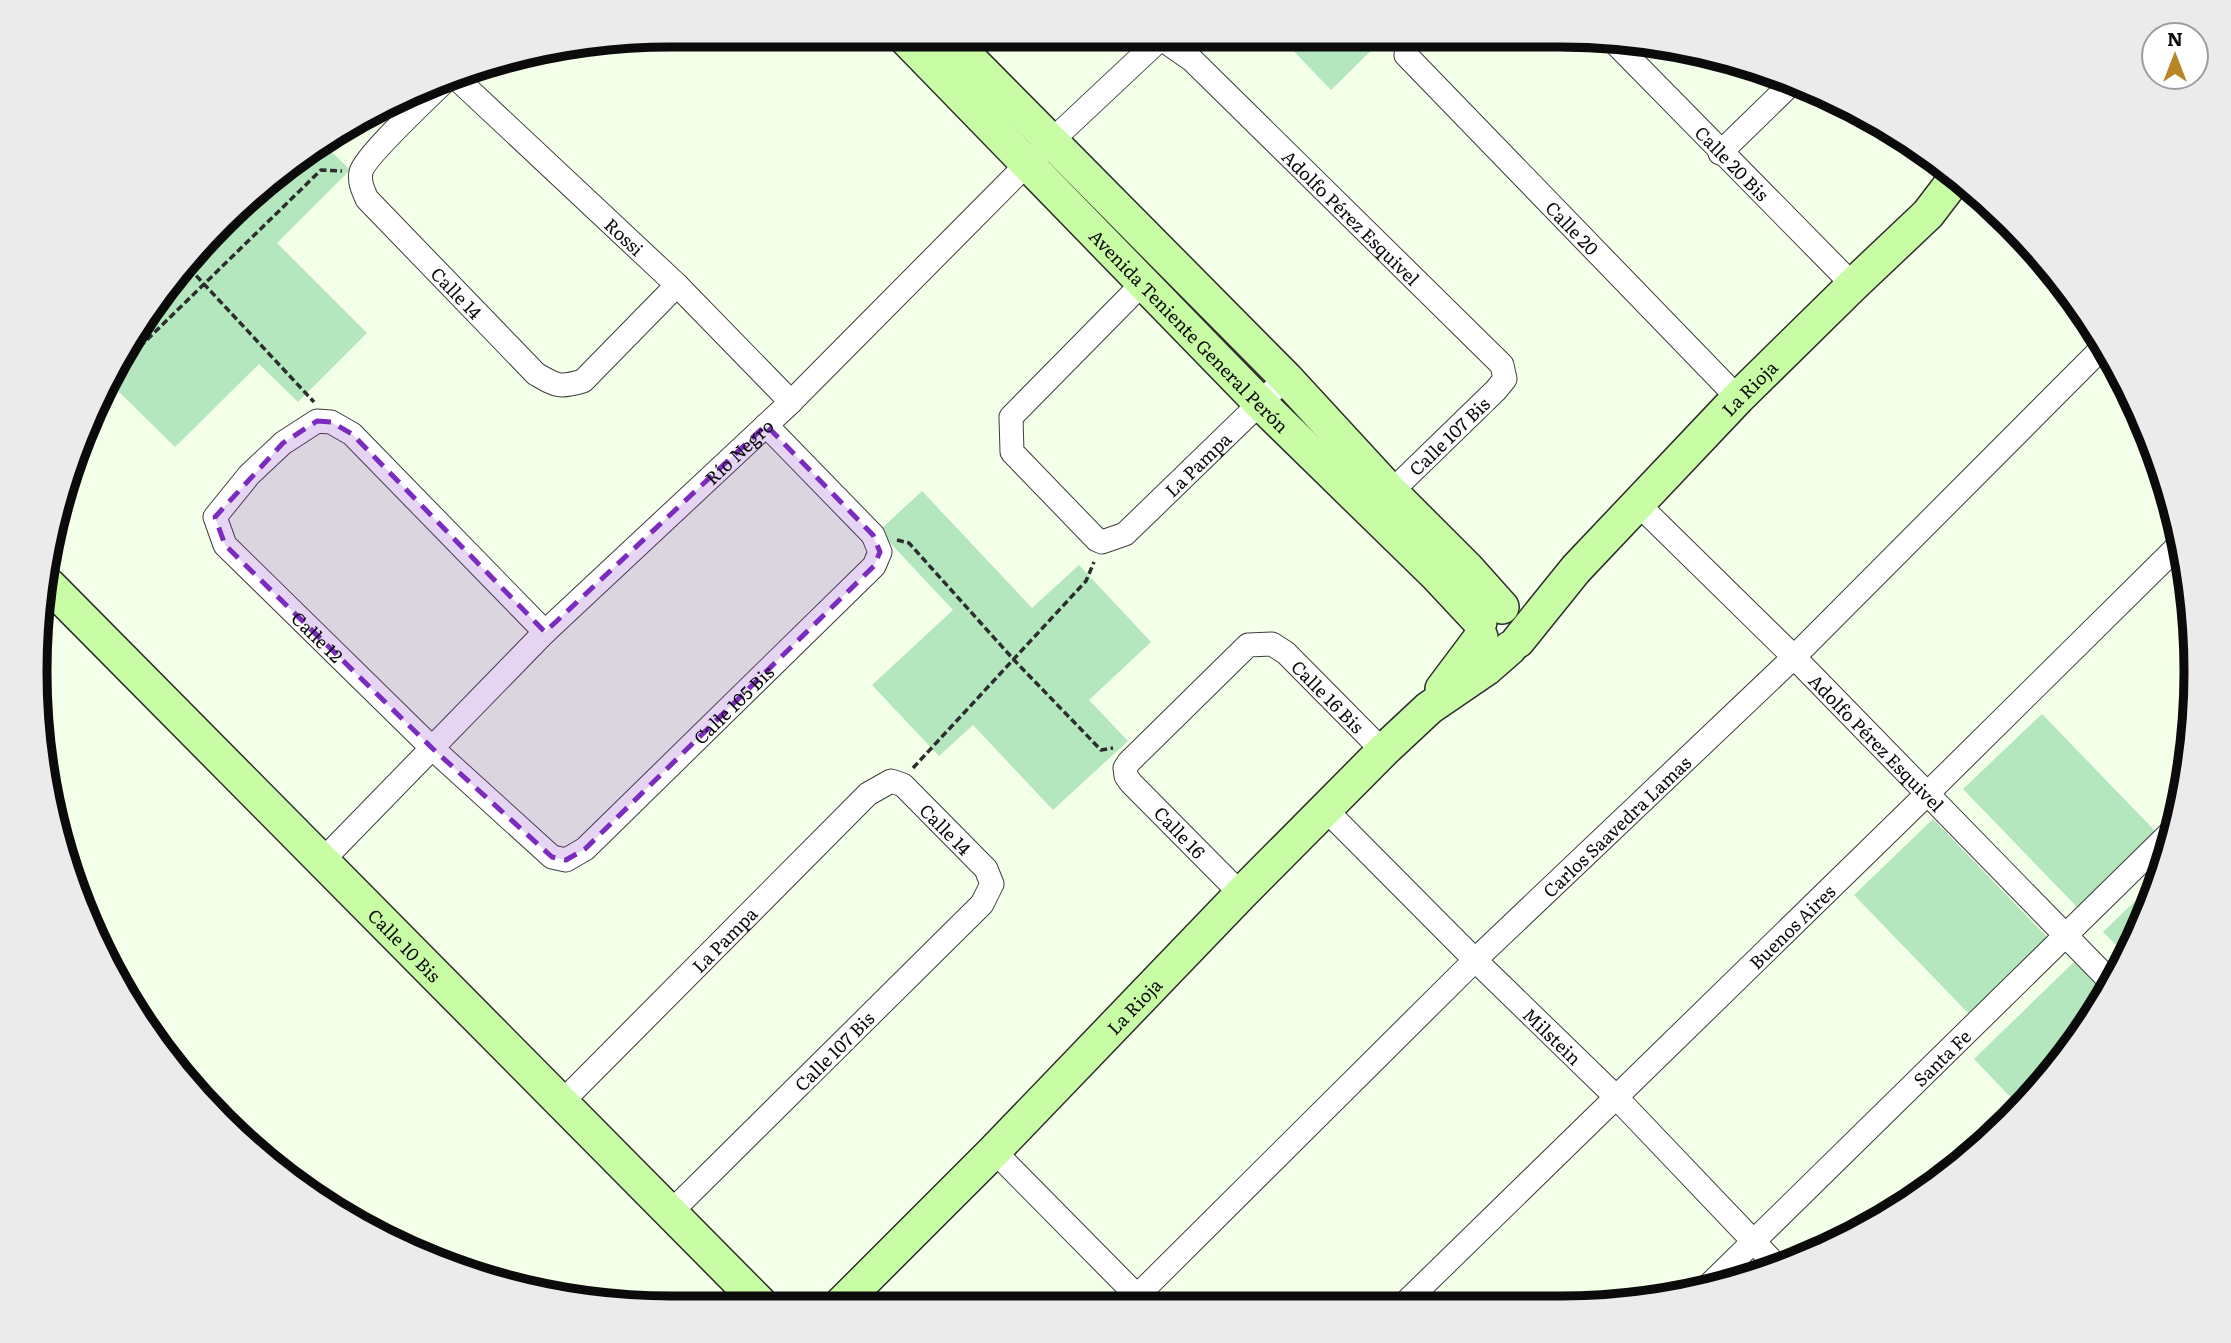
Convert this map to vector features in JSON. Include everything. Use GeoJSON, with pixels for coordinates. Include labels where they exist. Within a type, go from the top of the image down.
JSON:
{"type":"FeatureCollection","features":[{"type":"Feature","properties":{"kind":"main road","name":"Avenida Teniente General Perón"},"geometry":{"type":"LineString","coordinates":[[916,47],[1040,152],[1286,378],[1391,492],[1468,569],[1500,627]]}},
{"type":"Feature","properties":{"kind":"main road","name":"Avenida Teniente General Perón"},"geometry":{"type":"LineString","coordinates":[[956,47],[1143,283],[1260,403],[1437,576],[1500,627]]}},
{"type":"Feature","properties":{"kind":"main road","name":"La Rioja"},"geometry":{"type":"LineString","coordinates":[[849,1296],[994,1151],[1241,894],[1429,708],[1500,627],[1576,569],[1738,398],[1928,214],[1950,185]]}},
{"type":"Feature","properties":{"kind":"main road","name":"La Rioja"},"geometry":{"type":"LineString","coordinates":[[1928,214],[1964,197]]}},
{"type":"Feature","properties":{"kind":"main road","name":"Calle 10 Bis"},"geometry":{"type":"LineString","coordinates":[[53,589],[753,1296]]}},
{"type":"Feature","properties":{"kind":"street","name":"Río Negro"},"geometry":{"type":"LineString","coordinates":[[321,862],[545,632],[791,402],[1040,152],[1152,47]]}},
{"type":"Feature","properties":{"kind":"street","name":"Calle 20"},"geometry":{"type":"LineString","coordinates":[[1407,47],[1738,398]]}},
{"type":"Feature","properties":{"kind":"street","name":"Calle 20 Bis"},"geometry":{"type":"LineString","coordinates":[[1623,51],[1720,153],[1853,285]]}},
{"type":"Feature","properties":{"kind":"street","name":"Adolfo Pérez Esquivel"},"geometry":{"type":"LineString","coordinates":[[1192,60],[1502,365],[1505,379]]}},
{"type":"Feature","properties":{"kind":"street","name":"Rossi"},"geometry":{"type":"LineString","coordinates":[[462,84],[677,285],[791,402]]}},
{"type":"Feature","properties":{"kind":"street"},"geometry":{"type":"LineString","coordinates":[[1720,153],[1785,90]]}},
{"type":"Feature","properties":{"kind":"street"},"geometry":{"type":"LineString","coordinates":[[361,179],[377,150],[430,96]]}},
{"type":"Feature","properties":{"kind":"street","name":"Calle 14"},"geometry":{"type":"LineString","coordinates":[[361,179],[367,199],[536,374],[550,382],[564,386],[583,381],[677,285]]}},
{"type":"Feature","properties":{"kind":"street"},"geometry":{"type":"LineString","coordinates":[[1102,542],[1097,540],[1012,452],[1011,417],[1143,283]]}},
{"type":"Feature","properties":{"kind":"street","name":"Carlos Saavedra Lamas"},"geometry":{"type":"LineString","coordinates":[[1143,1296],[1475,960],[1794,657],[2097,353]]}},
{"type":"Feature","properties":{"kind":"street","name":"La Pampa"},"geometry":{"type":"LineString","coordinates":[[1102,542],[1125,534],[1286,378]]}},
{"type":"Feature","properties":{"kind":"street","name":"Calle 107 Bis"},"geometry":{"type":"LineString","coordinates":[[1391,492],[1505,379]]}},
{"type":"Feature","properties":{"kind":"street","name":"Calle 12"},"geometry":{"type":"LineString","coordinates":[[331,422],[317,421],[283,443],[249,475],[215,517],[225,545],[432,748],[552,857],[566,860]]}},
{"type":"Feature","properties":{"kind":"street"},"geometry":{"type":"LineString","coordinates":[[331,422],[352,434],[545,632]]}},
{"type":"Feature","properties":{"kind":"street"},"geometry":{"type":"LineString","coordinates":[[766,425],[873,535]]}},
{"type":"Feature","properties":{"kind":"street","name":"Adolfo Pérez Esquivel"},"geometry":{"type":"LineString","coordinates":[[1639,505],[1794,657],[2104,975]]}},
{"type":"Feature","properties":{"kind":"street","name":"Calle 105 Bis"},"geometry":{"type":"LineString","coordinates":[[566,860],[585,849],[874,566],[880,552],[873,535]]}},
{"type":"Feature","properties":{"kind":"street","name":"Buenos Aires"},"geometry":{"type":"LineString","coordinates":[[1412,1296],[2172,552]]}},
{"type":"Feature","properties":{"kind":"street","name":"Calle 16 Bis"},"geometry":{"type":"LineString","coordinates":[[1127,765],[1248,645],[1272,644],[1286,653],[1383,751]]}},
{"type":"Feature","properties":{"kind":"street","name":"Calle 16"},"geometry":{"type":"LineString","coordinates":[[1127,765],[1126,776],[1131,783],[1241,894]]}},
{"type":"Feature","properties":{"kind":"street","name":"Calle 14"},"geometry":{"type":"LineString","coordinates":[[897,783],[986,869],[992,884]]}},
{"type":"Feature","properties":{"kind":"street","name":"La Pampa"},"geometry":{"type":"LineString","coordinates":[[561,1103],[868,794],[897,783]]}},
{"type":"Feature","properties":{"kind":"street","name":"Milstein"},"geometry":{"type":"LineString","coordinates":[[1326,810],[1615,1096],[1770,1259]]}},
{"type":"Feature","properties":{"kind":"street","name":"Santa Fe"},"geometry":{"type":"LineString","coordinates":[[1721,1274],[2159,844]]}},
{"type":"Feature","properties":{"kind":"street","name":"Calle 107 Bis"},"geometry":{"type":"LineString","coordinates":[[670,1213],[982,904],[992,884]]}},
{"type":"Feature","properties":{"kind":"street"},"geometry":{"type":"LineString","coordinates":[[994,1151],[1131,1296]]}},
{"type":"Feature","properties":{"kind":"path"},"geometry":{"type":"LineString","coordinates":[[136,351],[321,170],[361,179]]}},
{"type":"Feature","properties":{"kind":"path"},"geometry":{"type":"LineString","coordinates":[[192,272],[305,390],[331,422]]}},
{"type":"Feature","properties":{"kind":"path"},"geometry":{"type":"LineString","coordinates":[[873,535],[909,543],[1014,660],[1101,750],[1116,748],[1127,765]]}},
{"type":"Feature","properties":{"kind":"path"},"geometry":{"type":"LineString","coordinates":[[897,783],[1086,581],[1102,542]]}},
{"type":"Feature","properties":{"kind":"highlighted area"},"geometry":{"type":"Polygon","coordinates":[[[317,421],[331,422],[352,434],[545,632],[766,425],[873,535],[880,552],[874,566],[585,849],[566,860],[552,857],[432,748],[225,545],[215,517],[283,443],[317,421]]]}},
{"type":"Feature","properties":{"kind":"green space"},"geometry":{"type":"Polygon","coordinates":[[[1290,47],[1375,47],[1331,90],[1290,47]]]}},
{"type":"Feature","properties":{"kind":"green space"},"geometry":{"type":"Polygon","coordinates":[[[329,149],[350,170],[277,243],[367,333],[298,402],[259,364],[175,447],[115,388],[176,291],[202,260],[230,230],[291,176],[329,149]]]}},
{"type":"Feature","properties":{"kind":"green space"},"geometry":{"type":"Polygon","coordinates":[[[1069,182],[1255,366],[1252,370],[1066,185],[1069,182]]]}},
{"type":"Feature","properties":{"kind":"green space"},"geometry":{"type":"Polygon","coordinates":[[[922,491],[1032,608],[1079,565],[1151,642],[1089,700],[1128,741],[1053,810],[973,725],[939,756],[872,685],[953,610],[879,531],[922,491]]]}},
{"type":"Feature","properties":{"kind":"green space"},"geometry":{"type":"Polygon","coordinates":[[[2042,714],[2158,834],[2079,909],[1963,789],[2042,714]]]}},
{"type":"Feature","properties":{"kind":"green space"},"geometry":{"type":"Polygon","coordinates":[[[1933,819],[2049,939],[1970,1015],[1854,895],[1933,819]]]}},
{"type":"Feature","properties":{"kind":"green space"},"geometry":{"type":"Polygon","coordinates":[[[2142,894],[2119,948],[2103,932],[2142,894]]]}},
{"type":"Feature","properties":{"kind":"green space"},"geometry":{"type":"Polygon","coordinates":[[[2074,962],[2098,987],[2055,1052],[2013,1100],[1974,1059],[2074,962]]]}}]}
